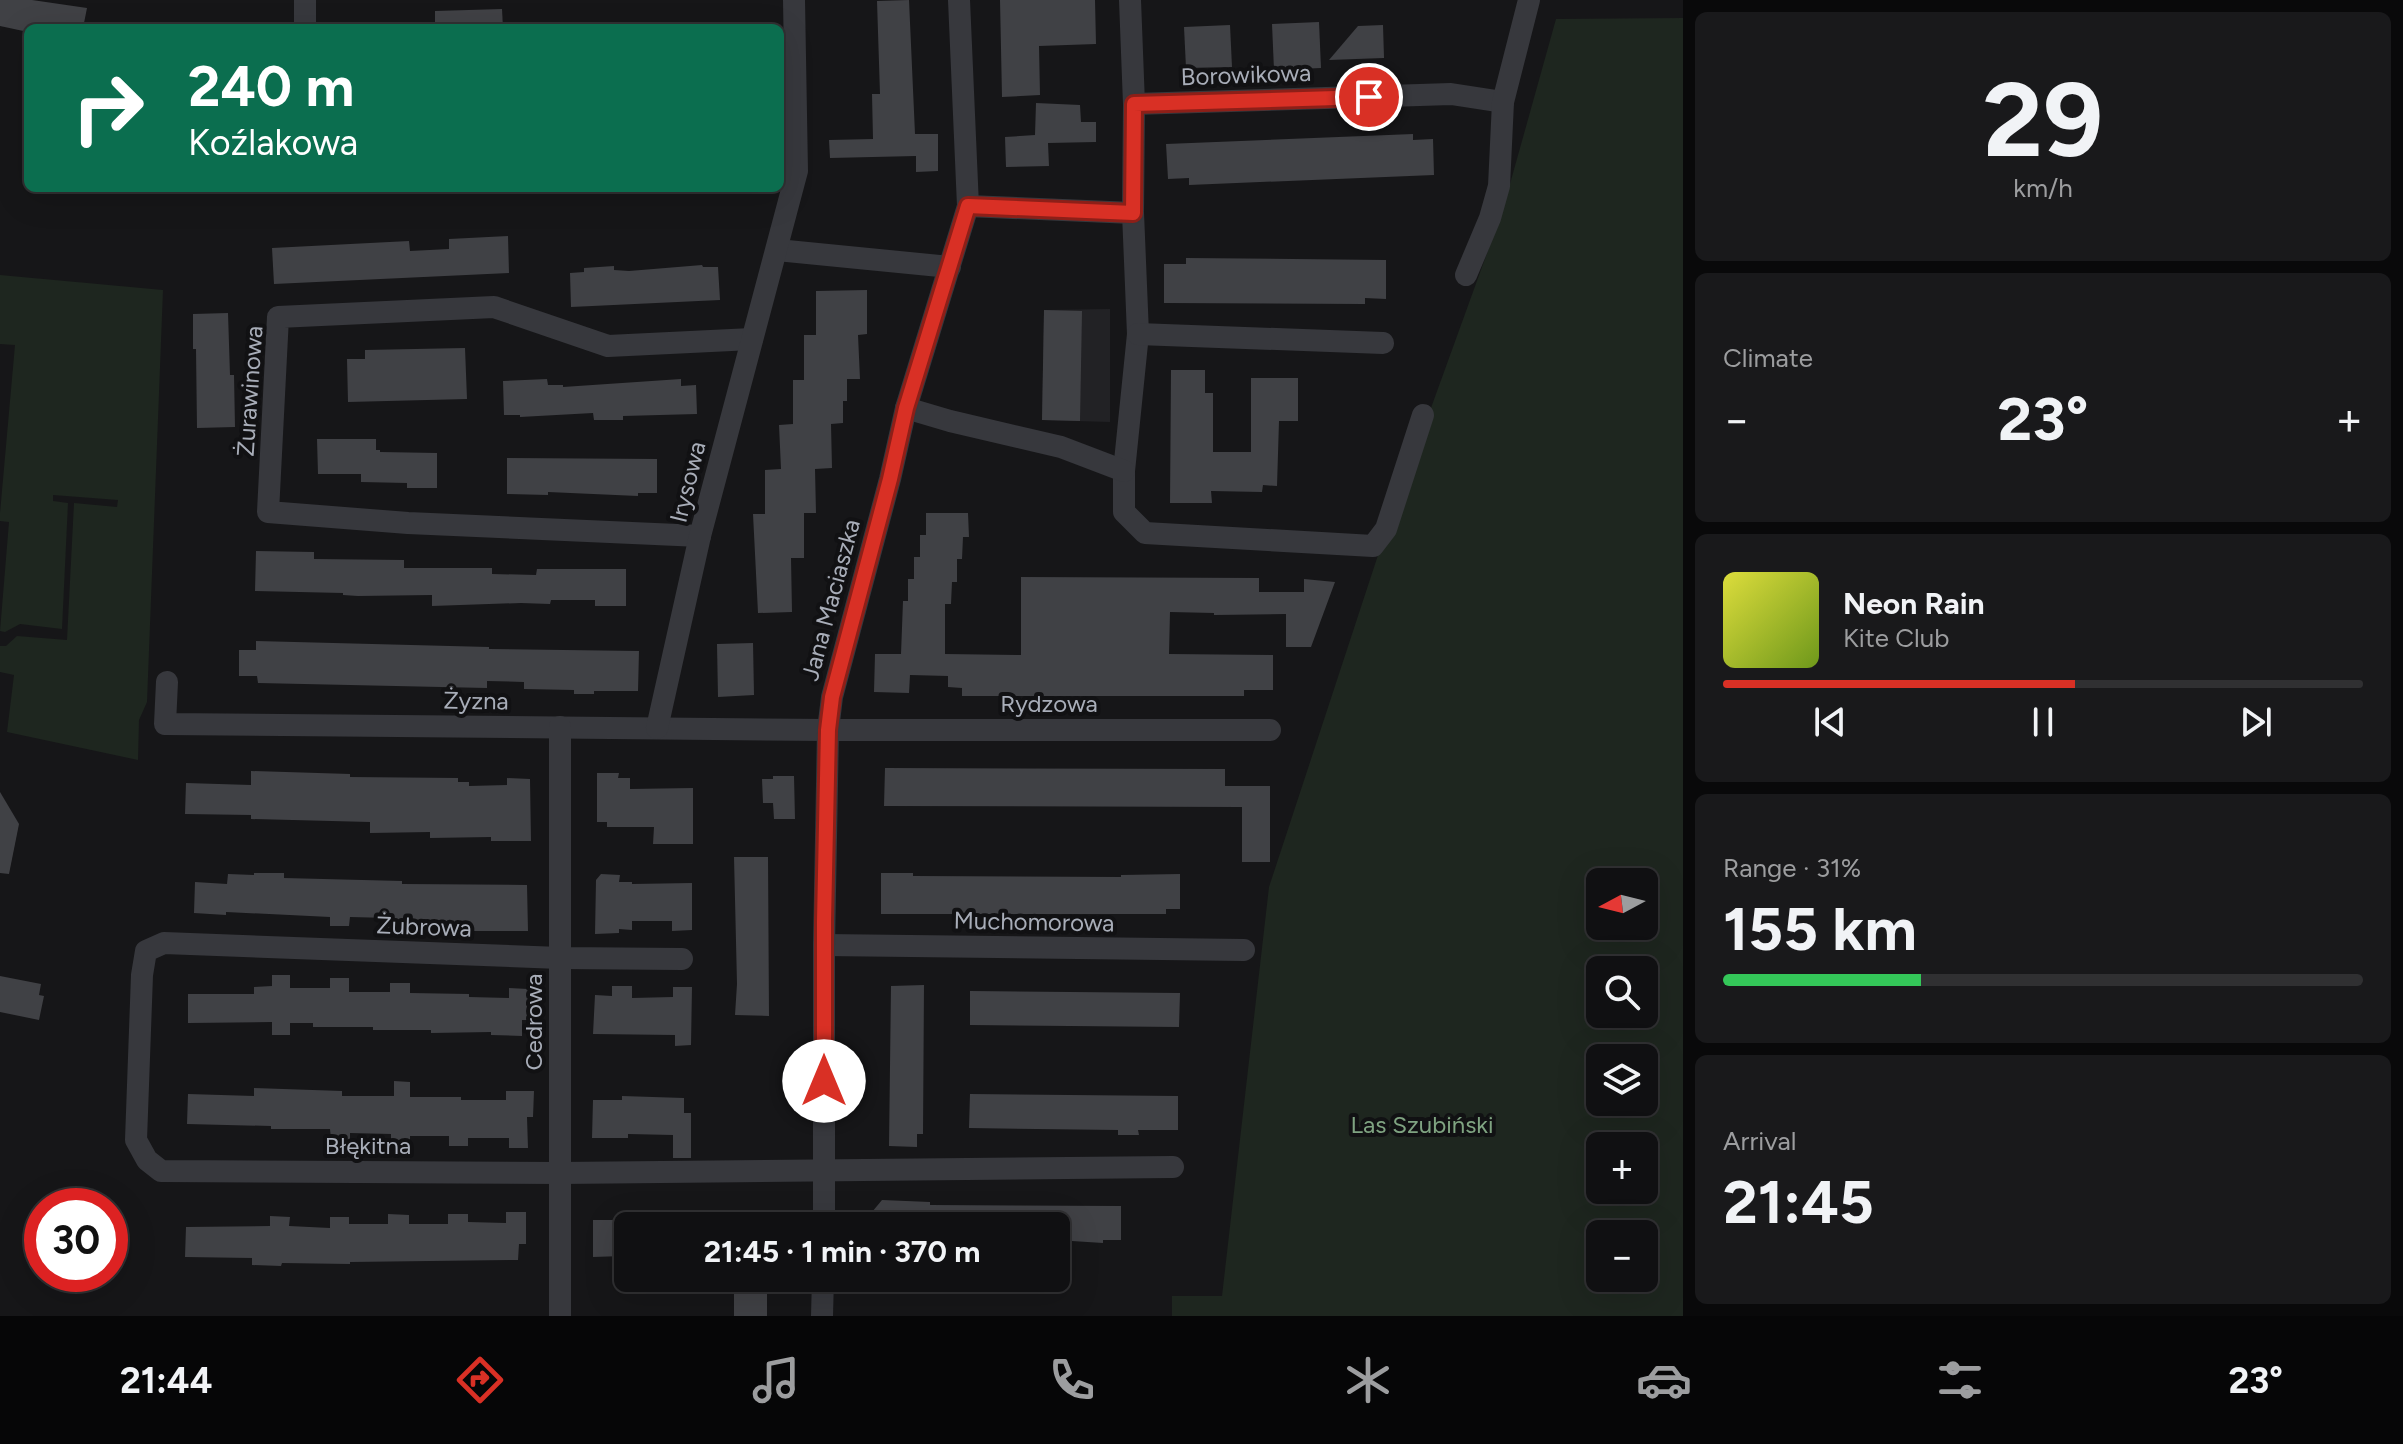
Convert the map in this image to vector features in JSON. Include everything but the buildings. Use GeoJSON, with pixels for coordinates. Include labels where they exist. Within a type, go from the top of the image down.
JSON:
{"type":"FeatureCollection","features":[{"type":"Feature","properties":{"kind":"street"},"geometry":{"type":"LineString","coordinates":[[305,0],[305,24]]}},
{"type":"Feature","properties":{"kind":"street","name":"Irysowa"},"geometry":{"type":"LineString","coordinates":[[657,728],[700,536],[797,171],[788,35],[794,0]]}},
{"type":"Feature","properties":{"kind":"street","name":"Jana Maciaszka"},"geometry":{"type":"LineString","coordinates":[[824,1212],[828,730],[832,697],[906,408],[968,206],[959,0]]}},
{"type":"Feature","properties":{"kind":"street"},"geometry":{"type":"LineString","coordinates":[[1130,0],[1138,334],[1124,471],[1124,512],[1145,533],[1373,546],[1386,529],[1423,415]]}},
{"type":"Feature","properties":{"kind":"street"},"geometry":{"type":"LineString","coordinates":[[1466,275],[1490,218],[1499,186],[1503,102],[1529,0]]}},
{"type":"Feature","properties":{"kind":"street","name":"Borowikowa"},"geometry":{"type":"LineString","coordinates":[[1134,104],[1451,94],[1503,102]]}},
{"type":"Feature","properties":{"kind":"street"},"geometry":{"type":"LineString","coordinates":[[968,206],[1133,213]]}},
{"type":"Feature","properties":{"kind":"street"},"geometry":{"type":"LineString","coordinates":[[777,250],[950,267]]}},
{"type":"Feature","properties":{"kind":"street","name":"Żurawinowa"},"geometry":{"type":"LineString","coordinates":[[700,536],[408,523],[268,512],[278,317],[494,307],[608,346],[752,339]]}},
{"type":"Feature","properties":{"kind":"street"},"geometry":{"type":"LineString","coordinates":[[1138,334],[1383,343]]}},
{"type":"Feature","properties":{"kind":"street"},"geometry":{"type":"LineString","coordinates":[[906,408],[1061,447],[1124,471]]}},
{"type":"Feature","properties":{"kind":"street","name":"Żyzna"},"geometry":{"type":"LineString","coordinates":[[167,682],[165,724],[828,730]]}},
{"type":"Feature","properties":{"kind":"street","name":"Cedrowa"},"geometry":{"type":"LineString","coordinates":[[560,727],[560,1316]]}},
{"type":"Feature","properties":{"kind":"street","name":"Rydzowa"},"geometry":{"type":"LineString","coordinates":[[828,730],[1270,730]]}},
{"type":"Feature","properties":{"kind":"street","name":"Żubrowa"},"geometry":{"type":"LineString","coordinates":[[164,943],[560,958],[682,959]]}},
{"type":"Feature","properties":{"kind":"street","name":"Błękitna"},"geometry":{"type":"LineString","coordinates":[[164,943],[146,951],[142,975],[136,1140],[147,1160],[161,1171],[560,1173],[1173,1167]]}},
{"type":"Feature","properties":{"kind":"street","name":"Muchomorowa"},"geometry":{"type":"LineString","coordinates":[[824,945],[1244,950]]}},
{"type":"Feature","properties":{"kind":"street"},"geometry":{"type":"LineString","coordinates":[[822,1316],[823,1292]]}},
{"type":"Feature","properties":{"kind":"shaded area"},"geometry":{"type":"Polygon","coordinates":[[[1110,309],[1110,422],[1042,420],[1044,310],[1110,309]]]}},
{"type":"Feature","properties":{"kind":"green space","name":"Las Szubiński"},"geometry":{"type":"Polygon","coordinates":[[[1683,18],[1683,1316],[1172,1316],[1172,1296],[1222,1296],[1269,887],[1381,546],[1503,209],[1556,19],[1683,18]]]}},
{"type":"Feature","properties":{"kind":"green space"},"geometry":{"type":"Polygon","coordinates":[[[0,275],[163,290],[147,702],[139,720],[138,760],[7,732],[14,675],[0,672],[0,646],[6,646],[17,636],[67,640],[74,503],[117,507],[118,500],[53,495],[53,501],[68,503],[62,629],[20,624],[5,632],[0,631],[9,522],[0,521],[0,513],[15,345],[0,344],[0,275]]]}},
{"type":"Feature","properties":{"kind":"route"},"geometry":{"type":"LineString","coordinates":[[824,1081],[824,921],[828,730],[832,697],[906,408],[968,206],[1133,213],[1134,104],[1369,97]]}}]}
